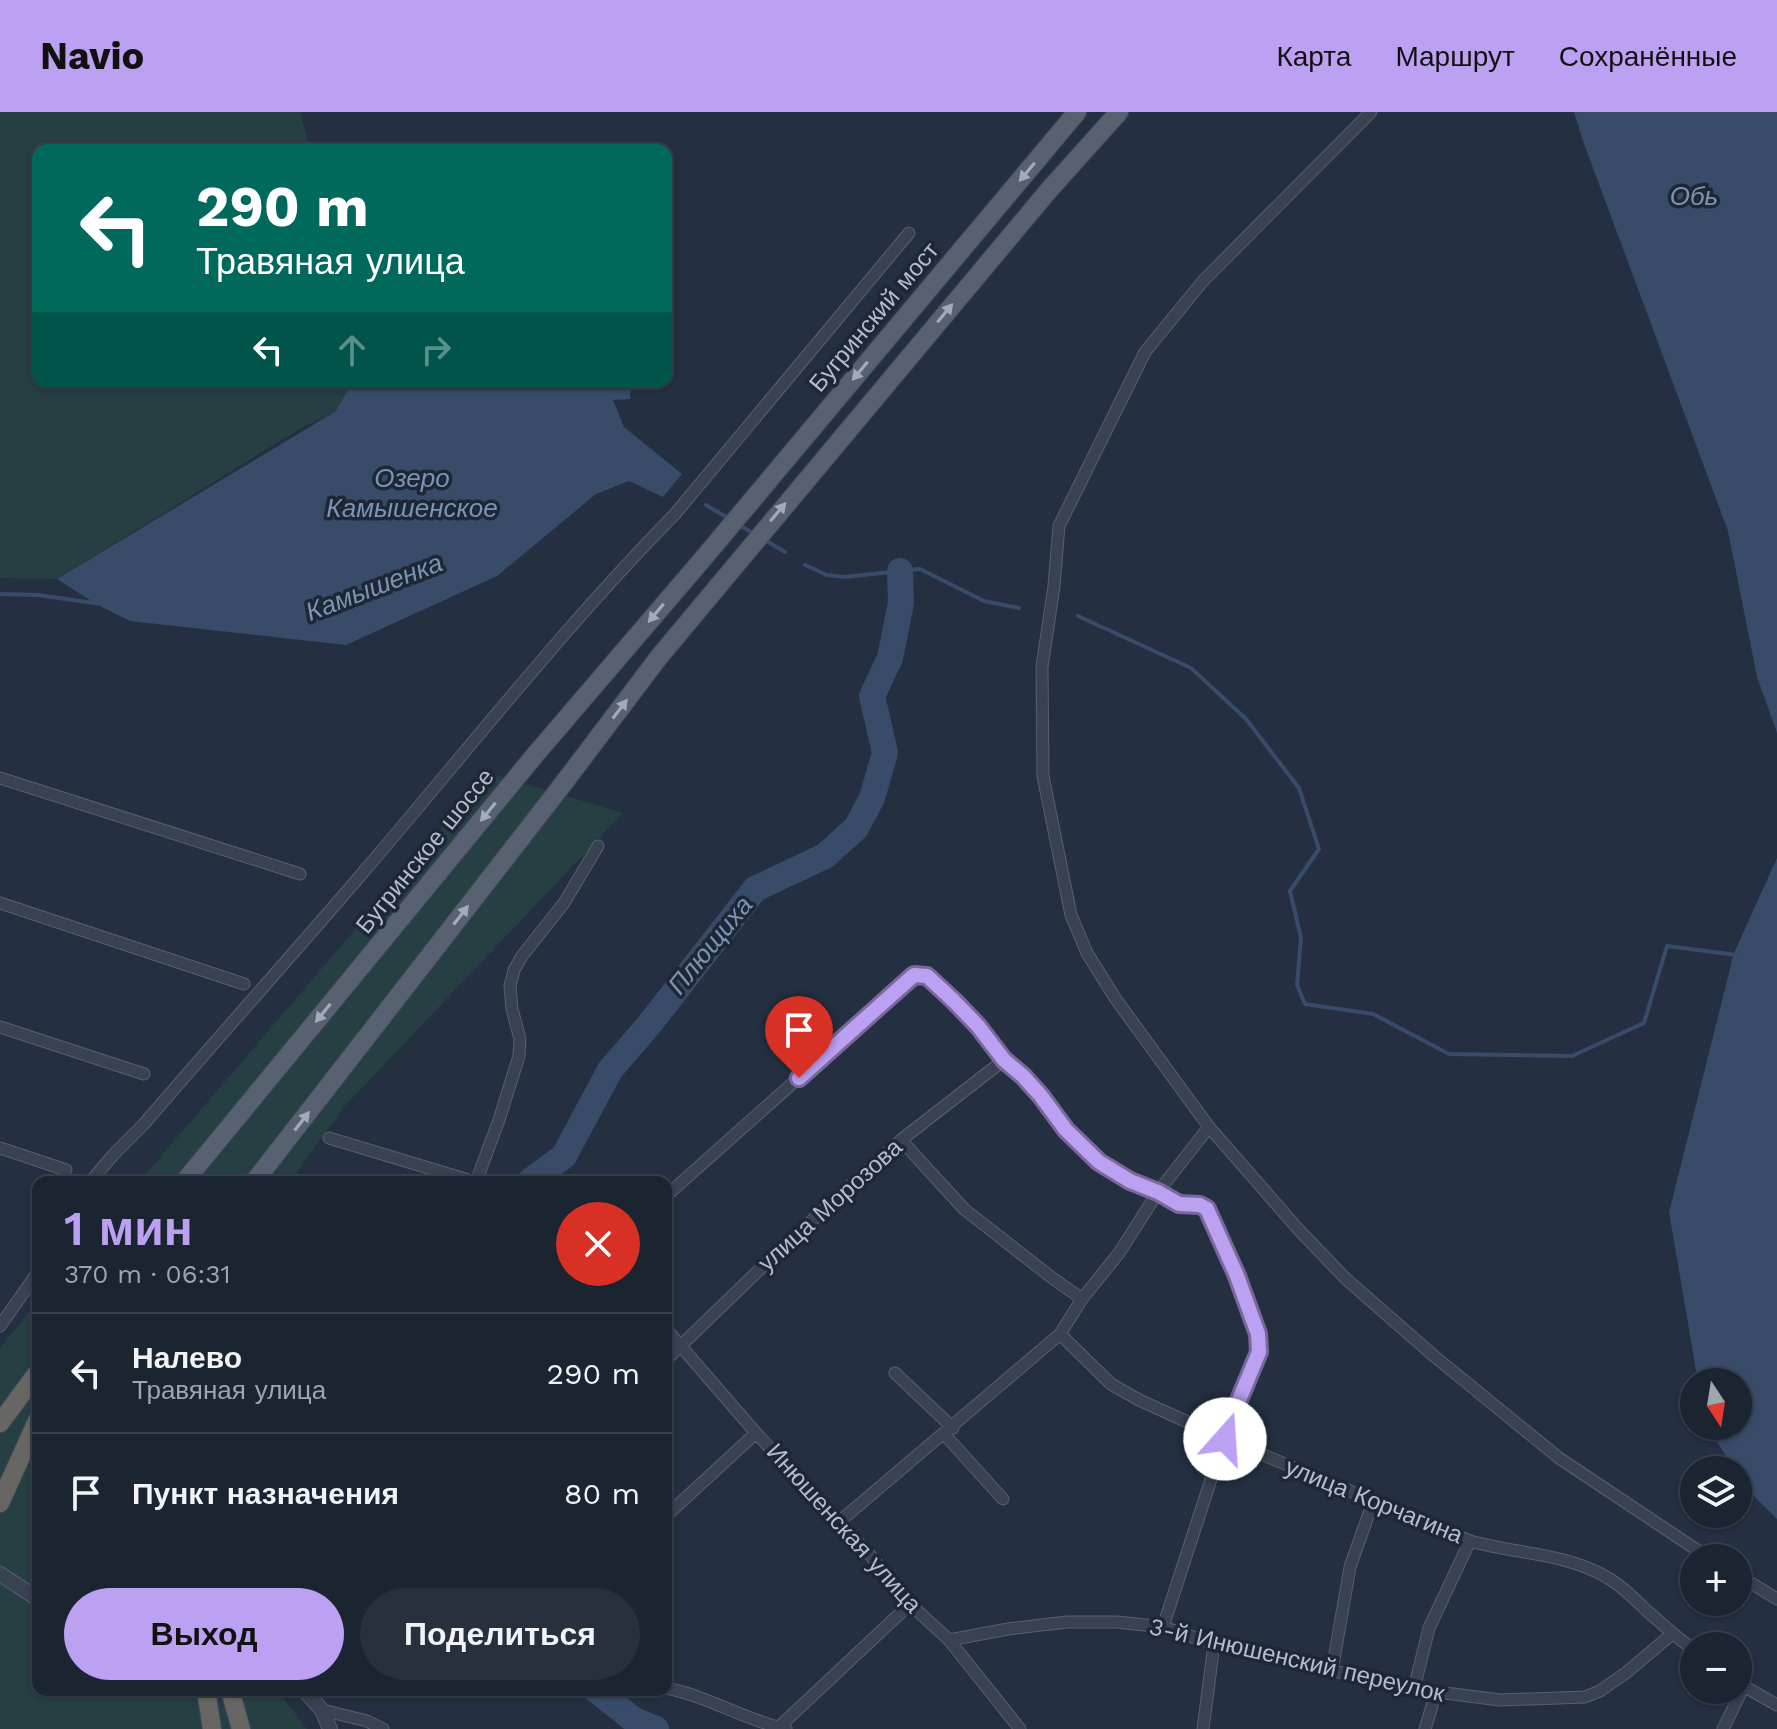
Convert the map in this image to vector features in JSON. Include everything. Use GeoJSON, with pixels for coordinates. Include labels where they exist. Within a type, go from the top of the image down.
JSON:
{"type":"FeatureCollection","features":[{"type":"Feature","properties":{"kind":"highway"},"geometry":{"type":"LineString","coordinates":[[0,1423],[32,1380]]}},
{"type":"Feature","properties":{"kind":"highway"},"geometry":{"type":"LineString","coordinates":[[0,1503],[32,1432]]}},
{"type":"Feature","properties":{"kind":"highway"},"geometry":{"type":"LineString","coordinates":[[207,1696],[212,1729]]}},
{"type":"Feature","properties":{"kind":"highway"},"geometry":{"type":"LineString","coordinates":[[232,1697],[241,1729]]}},
{"type":"Feature","properties":{"kind":"main road","name":"Бугринский мост"},"geometry":{"type":"LineString","coordinates":[[707,554],[1077,112]]}},
{"type":"Feature","properties":{"kind":"main road"},"geometry":{"type":"LineString","coordinates":[[259,1176],[659,657],[1049,190],[1119,112]]}},
{"type":"Feature","properties":{"kind":"main road","name":"Бугринское шоссе"},"geometry":{"type":"LineString","coordinates":[[189,1176],[535,755],[707,554]]}},
{"type":"Feature","properties":{"kind":"street"},"geometry":{"type":"LineString","coordinates":[[1371,112],[1203,281],[1145,352],[1059,526],[1042,667],[1043,776],[1071,915],[1087,953],[1115,998],[1209,1127],[1346,1279],[1559,1458],[1688,1544]]}},
{"type":"Feature","properties":{"kind":"street"},"geometry":{"type":"LineString","coordinates":[[95,1176],[360,876],[504,704],[675,514],[909,233]]}},
{"type":"Feature","properties":{"kind":"street"},"geometry":{"type":"LineString","coordinates":[[0,778],[300,874]]}},
{"type":"Feature","properties":{"kind":"street"},"geometry":{"type":"LineString","coordinates":[[478,1176],[519,1056],[520,1039],[510,986],[514,970],[564,903],[598,846]]}},
{"type":"Feature","properties":{"kind":"street"},"geometry":{"type":"LineString","coordinates":[[0,903],[244,984]]}},
{"type":"Feature","properties":{"kind":"street"},"geometry":{"type":"LineString","coordinates":[[672,1191],[914,975],[927,976],[954,1001],[1004,1060],[1041,1096],[1066,1130],[1099,1162],[1130,1181],[1179,1204],[1200,1205],[1207,1209],[1237,1276],[1258,1334],[1259,1352],[1229,1424],[1163,1627]]}},
{"type":"Feature","properties":{"kind":"street"},"geometry":{"type":"LineString","coordinates":[[0,1027],[144,1074]]}},
{"type":"Feature","properties":{"kind":"street","name":"улица Морозова"},"geometry":{"type":"LineString","coordinates":[[672,1354],[788,1242],[901,1140],[1004,1060]]}},
{"type":"Feature","properties":{"kind":"street"},"geometry":{"type":"LineString","coordinates":[[839,1522],[1060,1334],[1082,1299],[1119,1253],[1158,1192],[1209,1127]]}},
{"type":"Feature","properties":{"kind":"street"},"geometry":{"type":"LineString","coordinates":[[329,1138],[456,1176]]}},
{"type":"Feature","properties":{"kind":"street"},"geometry":{"type":"LineString","coordinates":[[901,1140],[964,1209],[1082,1299]]}},
{"type":"Feature","properties":{"kind":"street"},"geometry":{"type":"LineString","coordinates":[[0,1148],[66,1170]]}},
{"type":"Feature","properties":{"kind":"street"},"geometry":{"type":"LineString","coordinates":[[0,1326],[32,1281]]}},
{"type":"Feature","properties":{"kind":"street","name":"улица Корчагина"},"geometry":{"type":"LineString","coordinates":[[1060,1334],[1111,1384],[1139,1400],[1470,1541],[1558,1559],[1609,1578],[1680,1640]]}},
{"type":"Feature","properties":{"kind":"street","name":"Инюшенская улица"},"geometry":{"type":"LineString","coordinates":[[672,1336],[756,1433],[870,1555],[910,1604],[949,1640],[1020,1729]]}},
{"type":"Feature","properties":{"kind":"street"},"geometry":{"type":"LineString","coordinates":[[895,1373],[948,1431],[1003,1499]]}},
{"type":"Feature","properties":{"kind":"street"},"geometry":{"type":"LineString","coordinates":[[672,1510],[756,1433]]}},
{"type":"Feature","properties":{"kind":"street"},"geometry":{"type":"LineString","coordinates":[[1332,1671],[1350,1567],[1373,1502]]}},
{"type":"Feature","properties":{"kind":"street"},"geometry":{"type":"LineString","coordinates":[[1414,1689],[1429,1628],[1470,1541]]}},
{"type":"Feature","properties":{"kind":"street"},"geometry":{"type":"LineString","coordinates":[[0,1574],[32,1595]]}},
{"type":"Feature","properties":{"kind":"street"},"geometry":{"type":"LineString","coordinates":[[1752,1584],[1777,1599]]}},
{"type":"Feature","properties":{"kind":"street"},"geometry":{"type":"LineString","coordinates":[[672,1690],[782,1728],[910,1604]]}},
{"type":"Feature","properties":{"kind":"street","name":"3-й Инюшенский переулок"},"geometry":{"type":"LineString","coordinates":[[949,1640],[1067,1622],[1117,1622],[1163,1627],[1214,1644],[1414,1689],[1500,1700],[1585,1697],[1600,1691],[1627,1672],[1672,1634]]}},
{"type":"Feature","properties":{"kind":"street"},"geometry":{"type":"LineString","coordinates":[[1203,1729],[1214,1644]]}},
{"type":"Feature","properties":{"kind":"street"},"geometry":{"type":"LineString","coordinates":[[1752,1690],[1777,1705]]}},
{"type":"Feature","properties":{"kind":"street"},"geometry":{"type":"LineString","coordinates":[[1425,1729],[1436,1693]]}},
{"type":"Feature","properties":{"kind":"street"},"geometry":{"type":"LineString","coordinates":[[309,1696],[322,1710],[330,1729]]}},
{"type":"Feature","properties":{"kind":"street"},"geometry":{"type":"LineString","coordinates":[[1723,1729],[1733,1704]]}},
{"type":"Feature","properties":{"kind":"street"},"geometry":{"type":"LineString","coordinates":[[322,1710],[367,1721],[383,1729]]}},
{"type":"Feature","properties":{"kind":"green space"},"geometry":{"type":"Polygon","coordinates":[[[0,112],[300,112],[308,144],[32,144],[32,388],[349,388],[336,411],[301,428],[57,579],[0,578],[0,112]]]}},
{"type":"Feature","properties":{"kind":"green space"},"geometry":{"type":"Polygon","coordinates":[[[489,773],[623,813],[343,1108],[294,1176],[144,1176],[489,773]]]}},
{"type":"Feature","properties":{"kind":"green space"},"geometry":{"type":"Polygon","coordinates":[[[32,1308],[32,1696],[282,1696],[307,1729],[0,1729],[0,1348],[32,1308]]]}},
{"type":"Feature","properties":{"kind":"water","name":"Обь"},"geometry":{"type":"Polygon","coordinates":[[[1574,112],[1777,112],[1777,733],[1757,677],[1728,531],[1574,112]]]}},
{"type":"Feature","properties":{"kind":"water","name":"Озеро Камышенское"},"geometry":{"type":"Polygon","coordinates":[[[349,388],[631,388],[630,399],[613,400],[624,427],[682,474],[663,497],[629,481],[596,494],[497,576],[346,645],[130,621],[57,579],[336,411],[349,388]]]}},
{"type":"Feature","properties":{"kind":"water"},"geometry":{"type":"Polygon","coordinates":[[[1777,858],[1777,1519],[1752,1493],[1752,1456],[1726,1456],[1716,1440],[1752,1440],[1752,1368],[1696,1368],[1669,1212],[1734,953],[1777,858]]]}},
{"type":"Feature","properties":{"kind":"waterway"},"geometry":{"type":"LineString","coordinates":[[706,505],[728,518]]}},
{"type":"Feature","properties":{"kind":"waterway"},"geometry":{"type":"LineString","coordinates":[[739,525],[755,534]]}},
{"type":"Feature","properties":{"kind":"waterway"},"geometry":{"type":"LineString","coordinates":[[763,539],[785,552]]}},
{"type":"Feature","properties":{"kind":"waterway","name":"Плющиха"},"geometry":{"type":"LineString","coordinates":[[805,565],[827,575],[844,577],[920,569],[984,601],[1019,608]]}},
{"type":"Feature","properties":{"kind":"waterway","name":"Плющиха"},"geometry":{"type":"LineString","coordinates":[[537,1176],[564,1156],[610,1070],[755,889],[825,856],[856,828],[872,798],[885,753],[872,696],[890,658],[901,603],[900,571]]}},
{"type":"Feature","properties":{"kind":"waterway","name":"Камышенка"},"geometry":{"type":"LineString","coordinates":[[0,594],[38,595],[101,604]]}},
{"type":"Feature","properties":{"kind":"waterway","name":"Плющиха"},"geometry":{"type":"LineString","coordinates":[[1078,616],[1191,668],[1246,719],[1299,788],[1319,849],[1290,891],[1301,938],[1297,985],[1305,1004],[1373,1014],[1449,1054],[1572,1056],[1644,1023],[1667,946],[1737,955]]}},
{"type":"Feature","properties":{"kind":"waterway","name":"Плющиха"},"geometry":{"type":"LineString","coordinates":[[604,1696],[634,1720],[656,1729]]}},
{"type":"Feature","properties":{"kind":"route"},"geometry":{"type":"LineString","coordinates":[[799,1078],[914,975],[927,976],[978,1026],[1004,1060],[1041,1096],[1066,1130],[1099,1162],[1130,1181],[1179,1204],[1200,1205],[1207,1209],[1237,1276],[1258,1334],[1259,1352],[1225,1439]]}}]}
